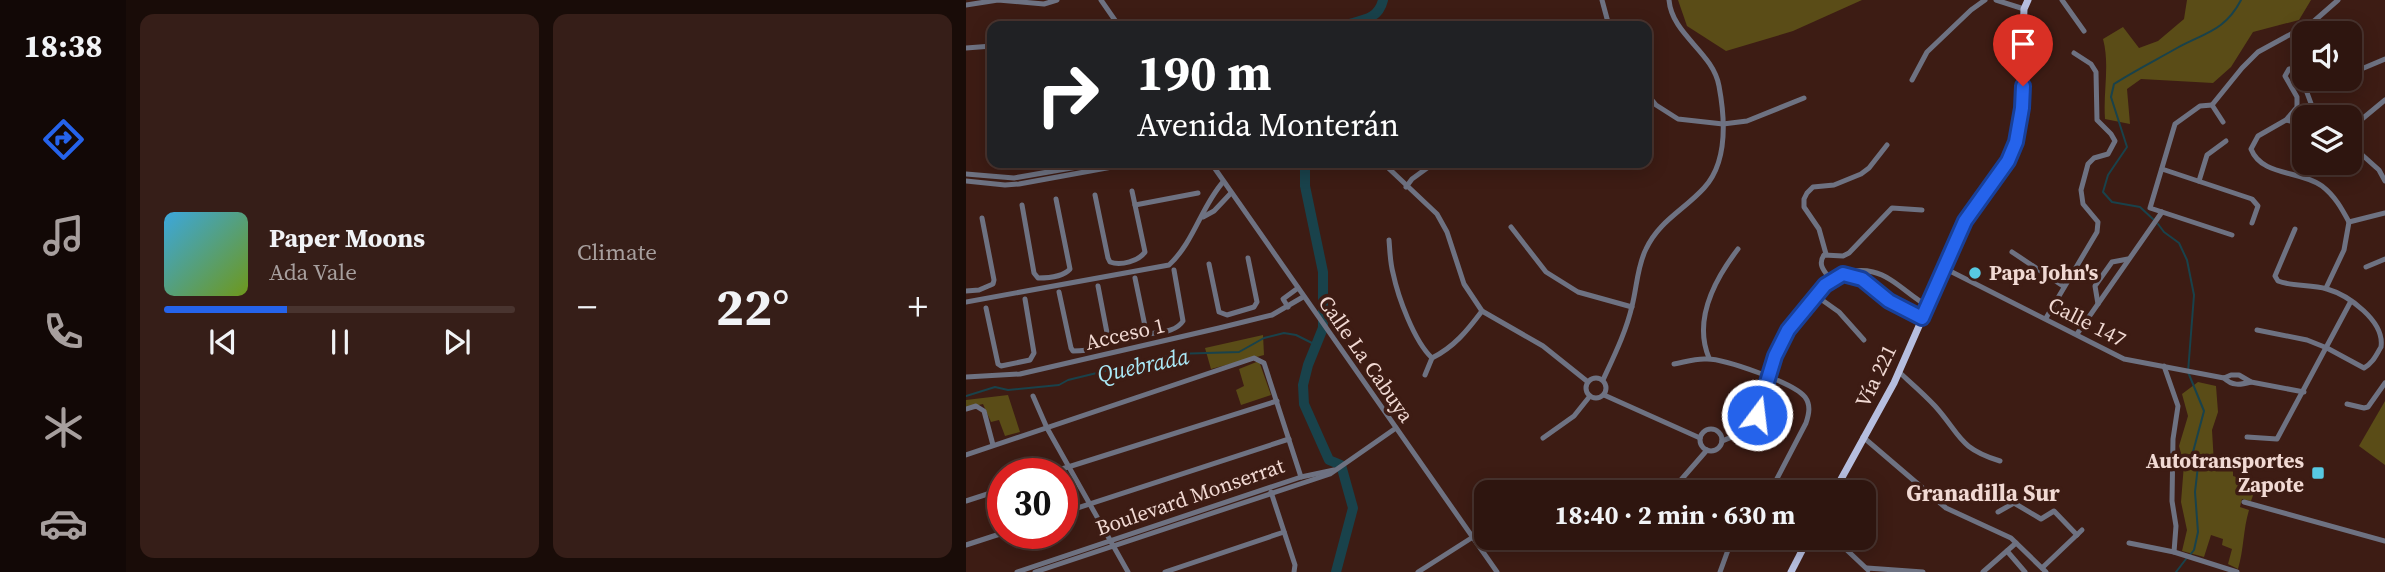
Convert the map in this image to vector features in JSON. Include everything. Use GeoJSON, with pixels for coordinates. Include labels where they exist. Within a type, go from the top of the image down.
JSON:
{"type":"FeatureCollection","features":[{"type":"Feature","properties":{"kind":"main road","name":"Vía 221"},"geometry":{"type":"LineString","coordinates":[[1840,480],[1899,372],[1965,221],[1998,177],[2016,142],[2022,108],[2024,9],[2028,0]]}},
{"type":"Feature","properties":{"kind":"main road"},"geometry":{"type":"LineString","coordinates":[[1791,572],[1802,550]]}},
{"type":"Feature","properties":{"kind":"street"},"geometry":{"type":"LineString","coordinates":[[966,5],[998,0],[1044,4],[1057,0]]}},
{"type":"Feature","properties":{"kind":"street"},"geometry":{"type":"LineString","coordinates":[[1101,0],[1116,21]]}},
{"type":"Feature","properties":{"kind":"street"},"geometry":{"type":"LineString","coordinates":[[1602,0],[1608,21]]}},
{"type":"Feature","properties":{"kind":"street"},"geometry":{"type":"LineString","coordinates":[[1590,396],[1599,398],[1607,389],[1603,380],[1619,345],[1632,307],[1638,271],[1654,235],[1665,221],[1704,188],[1720,159],[1723,124],[1718,83],[1708,62],[1680,28],[1669,0]]}},
{"type":"Feature","properties":{"kind":"street"},"geometry":{"type":"LineString","coordinates":[[1912,80],[1927,52],[1970,10],[1985,0]]}},
{"type":"Feature","properties":{"kind":"street"},"geometry":{"type":"LineString","coordinates":[[1996,0],[2024,9]]}},
{"type":"Feature","properties":{"kind":"street"},"geometry":{"type":"LineString","coordinates":[[2062,0],[2084,31]]}},
{"type":"Feature","properties":{"kind":"street"},"geometry":{"type":"LineString","coordinates":[[2315,21],[2338,0]]}},
{"type":"Feature","properties":{"kind":"street"},"geometry":{"type":"LineString","coordinates":[[2232,235],[2150,208],[2175,124],[2200,106],[2212,105],[2258,52],[2292,34]]}},
{"type":"Feature","properties":{"kind":"street"},"geometry":{"type":"LineString","coordinates":[[966,48],[987,46]]}},
{"type":"Feature","properties":{"kind":"street"},"geometry":{"type":"LineString","coordinates":[[2046,318],[2063,286],[2096,236],[2098,222],[2086,209],[2081,198],[2085,169],[2091,160],[2108,154],[2115,141],[2097,120],[2094,67],[2074,53]]}},
{"type":"Feature","properties":{"kind":"street"},"geometry":{"type":"LineString","coordinates":[[2362,67],[2385,59]]}},
{"type":"Feature","properties":{"kind":"street"},"geometry":{"type":"LineString","coordinates":[[2297,105],[2297,97],[2285,76],[2289,69],[2293,68],[2300,73],[2311,105]]}},
{"type":"Feature","properties":{"kind":"street"},"geometry":{"type":"LineString","coordinates":[[1652,100],[1678,119],[1723,124],[1747,121],[1804,98]]}},
{"type":"Feature","properties":{"kind":"street"},"geometry":{"type":"LineString","coordinates":[[2362,119],[2385,100]]}},
{"type":"Feature","properties":{"kind":"street"},"geometry":{"type":"LineString","coordinates":[[2212,105],[2223,122]]}},
{"type":"Feature","properties":{"kind":"street"},"geometry":{"type":"LineString","coordinates":[[2292,112],[2286,120],[2253,141],[2251,149],[2255,158],[2268,167],[2307,178],[2321,185],[2339,204],[2349,222],[2344,250],[2326,288]]}},
{"type":"Feature","properties":{"kind":"street"},"geometry":{"type":"LineString","coordinates":[[2286,120],[2292,122]]}},
{"type":"Feature","properties":{"kind":"street"},"geometry":{"type":"LineString","coordinates":[[2199,181],[2207,155],[2226,141]]}},
{"type":"Feature","properties":{"kind":"street"},"geometry":{"type":"LineString","coordinates":[[1826,254],[1819,229],[1804,206],[1807,192],[1813,187],[1834,185],[1861,174],[1887,145]]}},
{"type":"Feature","properties":{"kind":"street"},"geometry":{"type":"LineString","coordinates":[[2362,155],[2379,170],[2385,181]]}},
{"type":"Feature","properties":{"kind":"street"},"geometry":{"type":"LineString","coordinates":[[2379,170],[2385,165]]}},
{"type":"Feature","properties":{"kind":"street"},"geometry":{"type":"LineString","coordinates":[[966,174],[1014,178],[1082,168]]}},
{"type":"Feature","properties":{"kind":"street"},"geometry":{"type":"LineString","coordinates":[[966,181],[1019,184],[1090,168]]}},
{"type":"Feature","properties":{"kind":"street","name":"Calle La Cabuya"},"geometry":{"type":"LineString","coordinates":[[1213,168],[1495,570]]}},
{"type":"Feature","properties":{"kind":"street"},"geometry":{"type":"LineString","coordinates":[[1388,168],[1437,214],[1447,232],[1464,284],[1482,311],[1543,346],[1588,382]]}},
{"type":"Feature","properties":{"kind":"street"},"geometry":{"type":"LineString","coordinates":[[1406,187],[1427,168]]}},
{"type":"Feature","properties":{"kind":"street"},"geometry":{"type":"LineString","coordinates":[[2162,169],[2252,199],[2258,206],[2252,223]]}},
{"type":"Feature","properties":{"kind":"street"},"geometry":{"type":"LineString","coordinates":[[966,302],[1134,276],[1169,265],[1203,217],[1206,204],[1223,182]]}},
{"type":"Feature","properties":{"kind":"street"},"geometry":{"type":"LineString","coordinates":[[1095,195],[1108,258],[1116,264],[1138,259],[1145,253],[1132,191]]}},
{"type":"Feature","properties":{"kind":"street"},"geometry":{"type":"LineString","coordinates":[[1135,205],[1198,193]]}},
{"type":"Feature","properties":{"kind":"street"},"geometry":{"type":"LineString","coordinates":[[1203,217],[1214,211],[1231,193]]}},
{"type":"Feature","properties":{"kind":"street"},"geometry":{"type":"LineString","coordinates":[[1021,205],[1034,273],[1038,278],[1053,277],[1070,269],[1056,199]]}},
{"type":"Feature","properties":{"kind":"street"},"geometry":{"type":"LineString","coordinates":[[1826,254],[1843,256],[1849,253],[1892,208],[1922,210]]}},
{"type":"Feature","properties":{"kind":"street"},"geometry":{"type":"LineString","coordinates":[[2077,334],[2162,212]]}},
{"type":"Feature","properties":{"kind":"street"},"geometry":{"type":"LineString","coordinates":[[2349,222],[2385,213]]}},
{"type":"Feature","properties":{"kind":"street"},"geometry":{"type":"LineString","coordinates":[[966,291],[991,286],[994,280],[982,218]]}},
{"type":"Feature","properties":{"kind":"street"},"geometry":{"type":"LineString","coordinates":[[1511,227],[1546,272],[1578,292],[1632,307]]}},
{"type":"Feature","properties":{"kind":"street"},"geometry":{"type":"LineString","coordinates":[[2257,330],[2307,340],[2364,368],[2372,362],[2384,340],[2383,330],[2375,319],[2368,311],[2351,301],[2326,288],[2284,283],[2276,278],[2295,229]]}},
{"type":"Feature","properties":{"kind":"street"},"geometry":{"type":"LineString","coordinates":[[1389,240],[1392,272],[1406,312],[1425,351],[1432,358]]}},
{"type":"Feature","properties":{"kind":"street"},"geometry":{"type":"LineString","coordinates":[[1709,358],[1706,310],[1722,269],[1738,249]]}},
{"type":"Feature","properties":{"kind":"street"},"geometry":{"type":"LineString","coordinates":[[2012,252],[2063,286]]}},
{"type":"Feature","properties":{"kind":"street"},"geometry":{"type":"LineString","coordinates":[[1826,254],[1821,260],[1822,269],[1831,279]]}},
{"type":"Feature","properties":{"kind":"street"},"geometry":{"type":"LineString","coordinates":[[1209,264],[1219,312],[1227,315],[1254,307],[1257,302],[1248,258]]}},
{"type":"Feature","properties":{"kind":"street"},"geometry":{"type":"LineString","coordinates":[[2098,304],[2095,286],[2112,262],[2128,259]]}},
{"type":"Feature","properties":{"kind":"street"},"geometry":{"type":"LineString","coordinates":[[2366,267],[2385,259]]}},
{"type":"Feature","properties":{"kind":"street"},"geometry":{"type":"LineString","coordinates":[[1130,261],[1146,331],[1149,334],[1179,327],[1183,321],[1174,270]]}},
{"type":"Feature","properties":{"kind":"street","name":"Calle 147"},"geometry":{"type":"LineString","coordinates":[[1944,268],[2124,359],[2224,377],[2232,384],[2251,382],[2304,391]]}},
{"type":"Feature","properties":{"kind":"street"},"geometry":{"type":"LineString","coordinates":[[1681,480],[1707,450],[1717,449],[1722,441],[1739,435],[1750,427],[1757,415],[1775,356],[1788,330],[1831,279],[1857,271],[1874,272],[1928,306]]}},
{"type":"Feature","properties":{"kind":"street"},"geometry":{"type":"LineString","coordinates":[[1843,274],[1862,279],[1879,293],[1922,318]]}},
{"type":"Feature","properties":{"kind":"street"},"geometry":{"type":"LineString","coordinates":[[1053,277],[1073,351],[1092,349],[1104,344],[1108,338],[1098,286]]}},
{"type":"Feature","properties":{"kind":"street"},"geometry":{"type":"LineString","coordinates":[[1879,293],[1888,279]]}},
{"type":"Feature","properties":{"kind":"street"},"geometry":{"type":"LineString","coordinates":[[1287,307],[1283,299],[1298,288]]}},
{"type":"Feature","properties":{"kind":"street"},"geometry":{"type":"LineString","coordinates":[[979,290],[981,300]]}},
{"type":"Feature","properties":{"kind":"street"},"geometry":{"type":"LineString","coordinates":[[1815,295],[1839,312],[1864,340]]}},
{"type":"Feature","properties":{"kind":"street","name":"Acceso 1"},"geometry":{"type":"LineString","coordinates":[[966,377],[1020,374],[1239,324],[1272,315],[1303,297]]}},
{"type":"Feature","properties":{"kind":"street"},"geometry":{"type":"LineString","coordinates":[[986,308],[998,364],[1018,364],[1030,360],[1034,353],[1025,299]]}},
{"type":"Feature","properties":{"kind":"street"},"geometry":{"type":"LineString","coordinates":[[2246,437],[2277,439],[2351,301]]}},
{"type":"Feature","properties":{"kind":"street"},"geometry":{"type":"LineString","coordinates":[[1425,375],[1432,358],[1462,337],[1482,311]]}},
{"type":"Feature","properties":{"kind":"street"},"geometry":{"type":"LineString","coordinates":[[1237,312],[1239,324]]}},
{"type":"Feature","properties":{"kind":"street"},"geometry":{"type":"LineString","coordinates":[[1163,332],[1165,340]]}},
{"type":"Feature","properties":{"kind":"street"},"geometry":{"type":"LineString","coordinates":[[1092,349],[1094,357]]}},
{"type":"Feature","properties":{"kind":"street"},"geometry":{"type":"LineString","coordinates":[[966,455],[1254,358],[1264,362],[1301,477]]}},
{"type":"Feature","properties":{"kind":"street"},"geometry":{"type":"LineString","coordinates":[[1674,364],[1709,358],[1768,376],[1796,389],[1805,397],[1809,412],[1806,423],[1776,480]]}},
{"type":"Feature","properties":{"kind":"street"},"geometry":{"type":"LineString","coordinates":[[1018,364],[1020,374]]}},
{"type":"Feature","properties":{"kind":"street"},"geometry":{"type":"LineString","coordinates":[[2164,366],[2178,405],[2173,439],[2172,501],[2176,526],[2174,552]]}},
{"type":"Feature","properties":{"kind":"street"},"geometry":{"type":"LineString","coordinates":[[1899,372],[1933,404],[1964,443],[1976,453],[2000,461]]}},
{"type":"Feature","properties":{"kind":"street"},"geometry":{"type":"LineString","coordinates":[[1590,396],[1586,388],[1588,382],[1593,379],[1603,380]]}},
{"type":"Feature","properties":{"kind":"street"},"geometry":{"type":"LineString","coordinates":[[2347,404],[2368,407],[2385,383]]}},
{"type":"Feature","properties":{"kind":"street"},"geometry":{"type":"LineString","coordinates":[[1604,395],[1700,438]]}},
{"type":"Feature","properties":{"kind":"street"},"geometry":{"type":"LineString","coordinates":[[1033,396],[1064,458]]}},
{"type":"Feature","properties":{"kind":"street"},"geometry":{"type":"LineString","coordinates":[[1543,438],[1574,416],[1590,396]]}},
{"type":"Feature","properties":{"kind":"street"},"geometry":{"type":"LineString","coordinates":[[1078,464],[1277,401]]}},
{"type":"Feature","properties":{"kind":"street"},"geometry":{"type":"LineString","coordinates":[[966,409],[976,406],[984,411],[993,445]]}},
{"type":"Feature","properties":{"kind":"street","name":"Boulevard Monserrat"},"geometry":{"type":"LineString","coordinates":[[1017,572],[1270,490],[1330,474],[1396,428]]}},
{"type":"Feature","properties":{"kind":"street"},"geometry":{"type":"LineString","coordinates":[[1707,450],[1701,444],[1700,438],[1704,431],[1711,429],[1720,433],[1722,441]]}},
{"type":"Feature","properties":{"kind":"street"},"geometry":{"type":"LineString","coordinates":[[1863,437],[1946,508],[2009,537],[2044,570],[2082,530]]}},
{"type":"Feature","properties":{"kind":"street"},"geometry":{"type":"LineString","coordinates":[[1078,508],[1289,439]]}},
{"type":"Feature","properties":{"kind":"street","name":"Boulevard Monserrat"},"geometry":{"type":"LineString","coordinates":[[1270,490],[1301,477],[1334,470]]}},
{"type":"Feature","properties":{"kind":"street"},"geometry":{"type":"LineString","coordinates":[[1078,483],[1128,572]]}},
{"type":"Feature","properties":{"kind":"street"},"geometry":{"type":"LineString","coordinates":[[1270,490],[1296,565],[1294,572]]}},
{"type":"Feature","properties":{"kind":"street"},"geometry":{"type":"LineString","coordinates":[[966,501],[987,494]]}},
{"type":"Feature","properties":{"kind":"street"},"geometry":{"type":"LineString","coordinates":[[2244,502],[2385,541]]}},
{"type":"Feature","properties":{"kind":"street"},"geometry":{"type":"LineString","coordinates":[[1998,512],[2014,503],[2041,519],[2054,511],[2077,535]]}},
{"type":"Feature","properties":{"kind":"street"},"geometry":{"type":"LineString","coordinates":[[1165,572],[1284,532]]}},
{"type":"Feature","properties":{"kind":"street"},"geometry":{"type":"LineString","coordinates":[[1418,572],[1473,537]]}},
{"type":"Feature","properties":{"kind":"street"},"geometry":{"type":"LineString","coordinates":[[966,545],[987,538]]}},
{"type":"Feature","properties":{"kind":"street","name":"Boulevard Monserrat"},"geometry":{"type":"LineString","coordinates":[[1035,572],[1112,543]]}},
{"type":"Feature","properties":{"kind":"street"},"geometry":{"type":"LineString","coordinates":[[1983,572],[2016,543]]}},
{"type":"Feature","properties":{"kind":"street"},"geometry":{"type":"LineString","coordinates":[[2129,543],[2174,552],[2237,572]]}},
{"type":"Feature","properties":{"kind":"street"},"geometry":{"type":"LineString","coordinates":[[1720,572],[1728,550]]}},
{"type":"Feature","properties":{"kind":"street"},"geometry":{"type":"LineString","coordinates":[[1847,550],[1868,570],[1923,572]]}},
{"type":"Feature","properties":{"kind":"street"},"geometry":{"type":"LineString","coordinates":[[2007,551],[2025,572]]}},
{"type":"Feature","properties":{"kind":"street"},"geometry":{"type":"LineString","coordinates":[[1990,565],[1996,572]]}},
{"type":"Feature","properties":{"kind":"street"},"geometry":{"type":"LineString","coordinates":[[1485,572],[1495,570]]}},
{"type":"Feature","properties":{"kind":"shaded area"},"geometry":{"type":"Polygon","coordinates":[[[1678,0],[1862,0],[1793,31],[1726,51],[1687,26],[1678,0]]]}},
{"type":"Feature","properties":{"kind":"shaded area"},"geometry":{"type":"Polygon","coordinates":[[[2187,0],[2311,0],[2299,20],[2253,32],[2231,67],[2213,83],[2141,79],[2127,89],[2130,124],[2105,119],[2106,59],[2103,39],[2123,27],[2139,48],[2158,41],[2184,19],[2187,0]]]}},
{"type":"Feature","properties":{"kind":"shaded area"},"geometry":{"type":"Polygon","coordinates":[[[1263,335],[1264,355],[1211,369],[1205,348],[1263,335]]]}},
{"type":"Feature","properties":{"kind":"shaded area"},"geometry":{"type":"Polygon","coordinates":[[[1259,361],[1271,395],[1241,405],[1236,390],[1244,386],[1239,369],[1259,361]]]}},
{"type":"Feature","properties":{"kind":"shaded area"},"geometry":{"type":"Polygon","coordinates":[[[2198,382],[2216,386],[2218,412],[2212,430],[2214,464],[2233,467],[2233,476],[2257,484],[2251,501],[2242,499],[2240,507],[2249,510],[2238,569],[2228,564],[2232,549],[2222,545],[2223,539],[2211,535],[2204,557],[2182,551],[2187,530],[2181,502],[2184,464],[2179,446],[2188,416],[2182,394],[2198,382]]]}},
{"type":"Feature","properties":{"kind":"shaded area"},"geometry":{"type":"Polygon","coordinates":[[[1008,395],[1020,432],[1005,436],[999,420],[991,422],[983,404],[966,408],[966,400],[1008,395]]]}},
{"type":"Feature","properties":{"kind":"shaded area"},"geometry":{"type":"Polygon","coordinates":[[[2385,401],[2385,465],[2359,446],[2385,401]]]}},
{"type":"Feature","properties":{"kind":"waterway"},"geometry":{"type":"LineString","coordinates":[[1362,21],[1373,16],[1383,0]]}},
{"type":"Feature","properties":{"kind":"waterway"},"geometry":{"type":"LineString","coordinates":[[2154,220],[2140,207],[2112,202],[2103,192],[2108,175],[2127,147],[2111,97],[2114,84],[2221,25],[2241,0]]}},
{"type":"Feature","properties":{"kind":"waterway"},"geometry":{"type":"LineString","coordinates":[[1305,168],[1305,186],[1323,272],[1323,328],[1308,365],[1303,385],[1304,404],[1329,460],[1341,465],[1353,508],[1336,572]]}},
{"type":"Feature","properties":{"kind":"waterway"},"geometry":{"type":"LineString","coordinates":[[2158,224],[2179,243],[2187,260],[2194,295],[2188,372],[2204,411],[2193,452],[2198,466],[2195,492],[2198,532],[2194,550],[2190,555]]}},
{"type":"Feature","properties":{"kind":"waterway","name":"Quebrada"},"geometry":{"type":"LineString","coordinates":[[966,396],[995,387],[1008,390],[1059,385],[1068,380],[1174,354],[1239,352],[1264,338],[1284,333],[1296,335],[1316,345]]}},
{"type":"Feature","properties":{"kind":"waterway"},"geometry":{"type":"LineString","coordinates":[[2176,572],[2186,559]]}},
{"type":"Feature","properties":{"kind":"place","name":"Papa John's"},"geometry":{"type":"Point","coordinates":[1975,273]}},
{"type":"Feature","properties":{"kind":"place","name":"Autotransportes Zapote"},"geometry":{"type":"Point","coordinates":[2318,473]}},
{"type":"Feature","properties":{"kind":"district","name":"Granadilla Sur"},"geometry":{"type":"Point","coordinates":[1983,493]}},
{"type":"Feature","properties":{"kind":"route"},"geometry":{"type":"LineString","coordinates":[[1757,415],[1775,356],[1788,330],[1831,279],[1843,274],[1862,279],[1889,301],[1922,318],[1965,221],[2008,161],[2016,142],[2023,86]]}}]}
